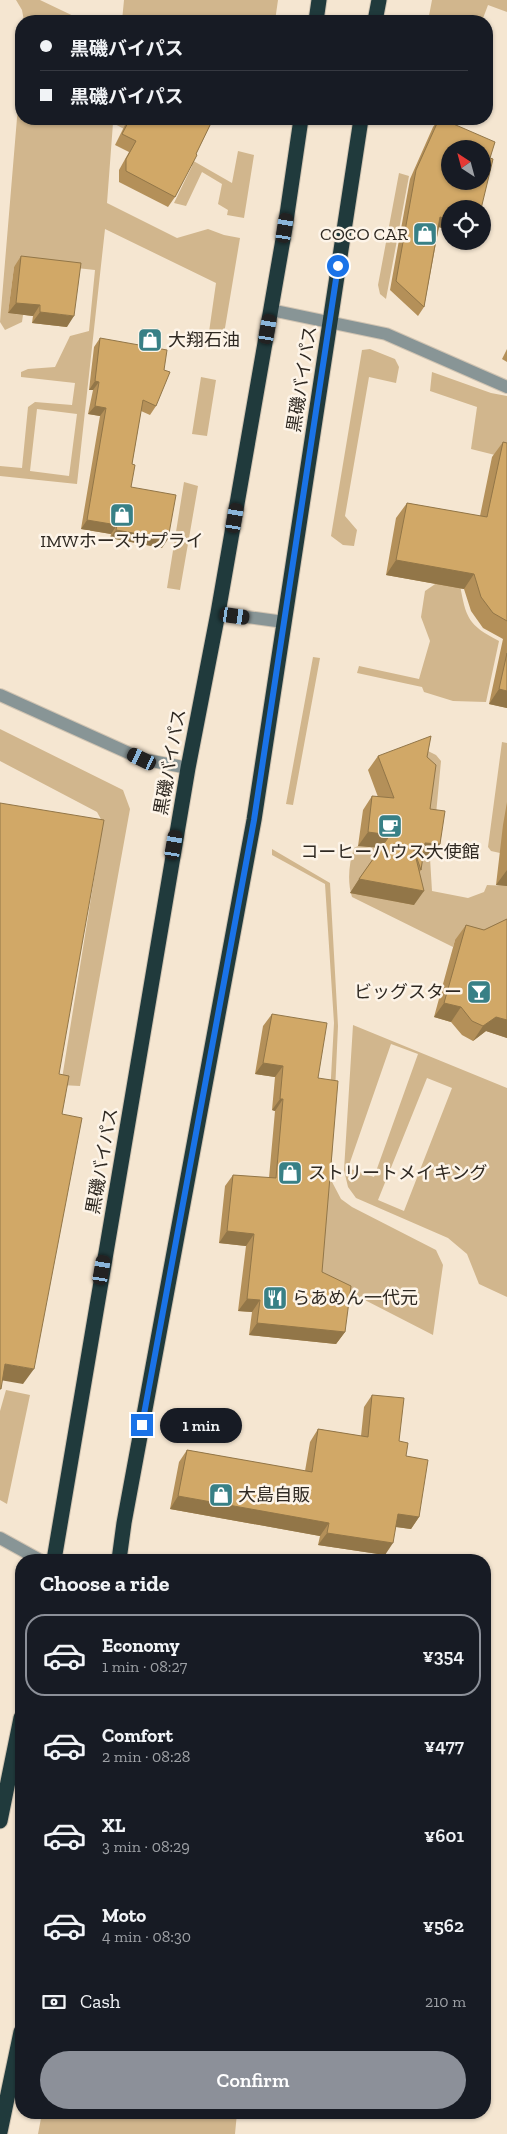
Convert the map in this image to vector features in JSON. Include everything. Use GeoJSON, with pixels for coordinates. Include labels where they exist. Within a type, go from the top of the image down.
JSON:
{"type":"FeatureCollection","features":[{"type":"Feature","properties":{"kind":"highway"},"geometry":{"type":"LineString","coordinates":[[317,15],[319,0]]}},
{"type":"Feature","properties":{"kind":"highway"},"geometry":{"type":"LineString","coordinates":[[377,15],[379,0]]}},
{"type":"Feature","properties":{"kind":"highway","name":"黒磯バイパス"},"geometry":{"type":"LineString","coordinates":[[55,1554],[188,768],[218,613],[271,310],[300,125]]}},
{"type":"Feature","properties":{"kind":"highway","name":"黒磯バイパス"},"geometry":{"type":"LineString","coordinates":[[120,1554],[124,1522],[254,820],[360,125]]}},
{"type":"Feature","properties":{"kind":"highway"},"geometry":{"type":"LineString","coordinates":[[0,1821],[15,1747]]}},
{"type":"Feature","properties":{"kind":"highway"},"geometry":{"type":"LineString","coordinates":[[0,2132],[15,2061]]}},
{"type":"Feature","properties":{"kind":"street"},"geometry":{"type":"LineString","coordinates":[[271,310],[386,334],[507,387]]}},
{"type":"Feature","properties":{"kind":"street"},"geometry":{"type":"LineString","coordinates":[[218,613],[284,622]]}},
{"type":"Feature","properties":{"kind":"street"},"geometry":{"type":"LineString","coordinates":[[0,696],[142,759],[188,768]]}},
{"type":"Feature","properties":{"kind":"street"},"geometry":{"type":"LineString","coordinates":[[0,1538],[29,1554]]}},
{"type":"Feature","properties":{"kind":"shaded area"},"geometry":{"type":"Polygon","coordinates":[[[16,0],[40,0],[71,15],[23,15],[16,0]]]}},
{"type":"Feature","properties":{"kind":"shaded area"},"geometry":{"type":"Polygon","coordinates":[[[124,0],[278,0],[276,15],[123,15],[124,0]]]}},
{"type":"Feature","properties":{"kind":"shaded area"},"geometry":{"type":"Polygon","coordinates":[[[432,0],[507,0],[507,12],[488,5],[484,15],[429,15],[432,0]]]}},
{"type":"Feature","properties":{"kind":"shaded area"},"geometry":{"type":"Polygon","coordinates":[[[16,125],[113,125],[107,203],[177,238],[208,229],[240,238],[224,334],[209,332],[216,283],[105,229],[77,484],[0,476],[0,466],[22,468],[28,407],[35,402],[72,405],[75,383],[21,377],[21,372],[28,369],[55,367],[70,336],[89,331],[95,270],[21,262],[14,267],[8,313],[23,315],[22,322],[5,330],[0,322],[16,125]],[[37,409],[30,471],[69,476],[77,414],[37,409]]]}},
{"type":"Feature","properties":{"kind":"shaded area"},"geometry":{"type":"Polygon","coordinates":[[[117,125],[151,125],[148,135],[232,183],[238,151],[254,155],[244,218],[227,215],[228,210],[218,204],[222,184],[202,172],[186,206],[174,203],[192,166],[117,125]]]}},
{"type":"Feature","properties":{"kind":"shaded area"},"geometry":{"type":"Polygon","coordinates":[[[399,173],[409,176],[386,299],[380,294],[378,285],[399,173]]]}},
{"type":"Feature","properties":{"kind":"shaded area"},"geometry":{"type":"Polygon","coordinates":[[[370,349],[395,359],[399,367],[396,383],[369,377],[345,516],[357,530],[354,546],[343,545],[331,536],[362,350],[370,349]]]}},
{"type":"Feature","properties":{"kind":"shaded area"},"geometry":{"type":"Polygon","coordinates":[[[432,372],[491,393],[507,396],[507,458],[471,449],[477,407],[430,391],[432,372]]]}},
{"type":"Feature","properties":{"kind":"shaded area"},"geometry":{"type":"Polygon","coordinates":[[[201,377],[216,380],[207,436],[192,434],[201,377]]]}},
{"type":"Feature","properties":{"kind":"shaded area"},"geometry":{"type":"Polygon","coordinates":[[[184,482],[198,486],[180,590],[167,588],[184,482]]]}},
{"type":"Feature","properties":{"kind":"shaded area"},"geometry":{"type":"Polygon","coordinates":[[[441,580],[460,585],[464,605],[470,619],[481,630],[499,641],[486,702],[453,701],[424,692],[422,687],[357,673],[359,666],[419,679],[430,641],[421,617],[425,591],[441,580]]]}},
{"type":"Feature","properties":{"kind":"shaded area"},"geometry":{"type":"Polygon","coordinates":[[[313,657],[320,658],[293,805],[286,804],[313,657]]]}},
{"type":"Feature","properties":{"kind":"shaded area"},"geometry":{"type":"Polygon","coordinates":[[[0,729],[123,790],[130,809],[80,1086],[61,1085],[103,823],[97,812],[0,761],[0,729]]]}},
{"type":"Feature","properties":{"kind":"shaded area"},"geometry":{"type":"Polygon","coordinates":[[[502,742],[507,743],[507,835],[500,853],[491,851],[488,847],[502,742]]]}},
{"type":"Feature","properties":{"kind":"shaded area"},"geometry":{"type":"Polygon","coordinates":[[[424,749],[436,755],[441,761],[435,825],[420,823],[424,749]]]}},
{"type":"Feature","properties":{"kind":"shaded area"},"geometry":{"type":"Polygon","coordinates":[[[358,846],[374,848],[370,873],[361,891],[367,896],[399,902],[408,855],[430,858],[432,891],[468,898],[484,892],[487,885],[507,886],[507,938],[477,946],[455,940],[453,947],[352,897],[349,878],[350,866],[354,848],[358,846]]]}},
{"type":"Feature","properties":{"kind":"shaded area"},"geometry":{"type":"Polygon","coordinates":[[[272,849],[330,883],[338,1026],[331,1180],[341,1199],[352,1207],[436,1250],[443,1265],[433,1335],[320,1277],[334,1023],[325,884],[272,855],[272,849]]]}},
{"type":"Feature","properties":{"kind":"shaded area"},"geometry":{"type":"Polygon","coordinates":[[[353,1025],[507,1088],[507,1297],[479,1284],[467,1254],[448,1238],[356,1198],[348,1187],[344,1170],[353,1025]],[[391,1044],[348,1168],[374,1177],[418,1054],[391,1044]],[[427,1078],[378,1200],[404,1211],[452,1088],[427,1078]]]}},
{"type":"Feature","properties":{"kind":"shaded area"},"geometry":{"type":"Polygon","coordinates":[[[6,1390],[30,1395],[7,1504],[0,1500],[0,1411],[6,1390]]]}},
{"type":"Feature","properties":{"kind":"shaded area"},"geometry":{"type":"Polygon","coordinates":[[[41,2119],[236,2119],[235,2134],[38,2134],[41,2119]]]}},
{"type":"Feature","properties":{"kind":"building"},"geometry":{"type":"Polygon","coordinates":[[[127,125],[210,125],[175,197],[126,171],[126,159],[136,141],[122,134],[127,125]]]}},
{"type":"Feature","properties":{"kind":"building"},"geometry":{"type":"Polygon","coordinates":[[[436,125],[456,125],[490,140],[441,140],[441,190],[486,190],[483,200],[441,200],[441,217],[424,307],[396,281],[416,170],[436,125]]]}},
{"type":"Feature","properties":{"kind":"building"},"geometry":{"type":"Polygon","coordinates":[[[491,140],[495,142],[491,155],[491,140]]]}},
{"type":"Feature","properties":{"kind":"building"},"geometry":{"type":"Polygon","coordinates":[[[21,256],[81,263],[74,316],[40,312],[40,305],[16,303],[21,256]]]}},
{"type":"Feature","properties":{"kind":"building"},"geometry":{"type":"Polygon","coordinates":[[[100,338],[167,350],[164,370],[170,372],[156,406],[143,400],[132,464],[135,465],[131,487],[176,495],[168,539],[116,530],[117,525],[87,520],[106,408],[95,406],[99,382],[95,381],[100,338]]]}},
{"type":"Feature","properties":{"kind":"building"},"geometry":{"type":"Polygon","coordinates":[[[503,442],[507,443],[507,621],[493,613],[481,597],[474,574],[396,560],[407,503],[487,517],[503,442]]]}},
{"type":"Feature","properties":{"kind":"building"},"geometry":{"type":"Polygon","coordinates":[[[507,653],[507,691],[499,689],[507,653]]]}},
{"type":"Feature","properties":{"kind":"building"},"geometry":{"type":"Polygon","coordinates":[[[431,736],[427,757],[436,765],[430,809],[445,811],[440,844],[425,843],[421,870],[414,850],[424,891],[359,879],[390,835],[368,832],[372,796],[394,798],[378,756],[431,736]]]}},
{"type":"Feature","properties":{"kind":"building"},"geometry":{"type":"Polygon","coordinates":[[[0,803],[104,820],[59,1074],[69,1076],[62,1114],[82,1118],[34,1369],[5,1364],[1,1389],[0,1389],[0,803]]]}},
{"type":"Feature","properties":{"kind":"building"},"geometry":{"type":"Polygon","coordinates":[[[507,919],[507,1020],[496,1017],[483,1026],[472,1021],[461,1007],[444,1003],[466,925],[484,930],[507,919]]]}},
{"type":"Feature","properties":{"kind":"building"},"geometry":{"type":"Polygon","coordinates":[[[272,1014],[327,1023],[318,1078],[338,1081],[322,1272],[351,1286],[345,1332],[257,1323],[260,1300],[247,1299],[254,1234],[227,1231],[233,1175],[276,1178],[283,1099],[280,1099],[283,1066],[263,1063],[272,1014]]]}},
{"type":"Feature","properties":{"kind":"building"},"geometry":{"type":"Polygon","coordinates":[[[372,1395],[404,1398],[399,1441],[408,1443],[406,1456],[428,1460],[419,1517],[398,1514],[393,1543],[327,1533],[329,1523],[178,1496],[187,1450],[312,1472],[318,1429],[368,1437],[372,1395]]]}},
{"type":"Feature","properties":{"kind":"place","name":"COCO CAR"},"geometry":{"type":"Point","coordinates":[425,234]}},
{"type":"Feature","properties":{"kind":"place","name":"大翔石油"},"geometry":{"type":"Point","coordinates":[150,340]}},
{"type":"Feature","properties":{"kind":"place","name":"IMWホースサプライ"},"geometry":{"type":"Point","coordinates":[122,515]}},
{"type":"Feature","properties":{"kind":"place","name":"コーヒーハウス大使館"},"geometry":{"type":"Point","coordinates":[390,826]}},
{"type":"Feature","properties":{"kind":"place","name":"ビッグスター"},"geometry":{"type":"Point","coordinates":[479,992]}},
{"type":"Feature","properties":{"kind":"place","name":"ストリートメイキング"},"geometry":{"type":"Point","coordinates":[290,1173]}},
{"type":"Feature","properties":{"kind":"place","name":"らあめん一代元"},"geometry":{"type":"Point","coordinates":[275,1298]}},
{"type":"Feature","properties":{"kind":"place","name":"大島自販"},"geometry":{"type":"Point","coordinates":[221,1495]}},
{"type":"Feature","properties":{"kind":"route"},"geometry":{"type":"LineString","coordinates":[[142,1425],[254,820],[338,266]]}}]}
